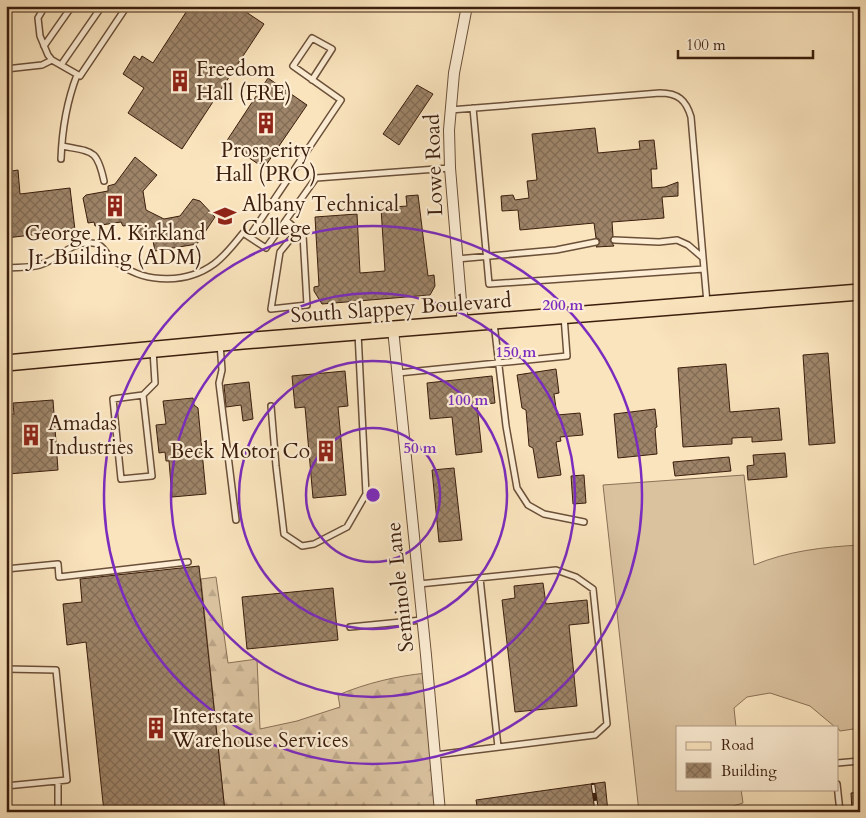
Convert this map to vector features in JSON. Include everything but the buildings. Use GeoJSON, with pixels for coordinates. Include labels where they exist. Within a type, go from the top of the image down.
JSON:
{"type":"FeatureCollection","features":[{"type":"Feature","properties":{"kind":"main road","name":"South Slappey Boulevard"},"geometry":{"type":"LineString","coordinates":[[6,363],[393,329],[463,325],[860,292]]}},
{"type":"Feature","properties":{"kind":"street","name":"Lowe Road"},"geometry":{"type":"LineString","coordinates":[[463,325],[450,168],[449,110],[458,48],[467,6]]}},
{"type":"Feature","properties":{"kind":"street","name":"Seminole Lane"},"geometry":{"type":"LineString","coordinates":[[393,329],[440,812]]}},
{"type":"Feature","properties":{"kind":"lane"},"geometry":{"type":"LineString","coordinates":[[45,6],[38,18],[40,36],[44,46],[52,60],[80,76],[127,6]]}},
{"type":"Feature","properties":{"kind":"lane"},"geometry":{"type":"LineString","coordinates":[[44,46],[72,6]]}},
{"type":"Feature","properties":{"kind":"lane"},"geometry":{"type":"LineString","coordinates":[[61,65],[102,6]]}},
{"type":"Feature","properties":{"kind":"lane"},"geometry":{"type":"LineString","coordinates":[[249,237],[341,100],[312,80],[293,66],[312,38],[332,50],[312,80]]}},
{"type":"Feature","properties":{"kind":"lane"},"geometry":{"type":"LineString","coordinates":[[6,69],[42,65],[52,60]]}},
{"type":"Feature","properties":{"kind":"lane"},"geometry":{"type":"LineString","coordinates":[[61,159],[71,90],[77,75]]}},
{"type":"Feature","properties":{"kind":"lane"},"geometry":{"type":"LineString","coordinates":[[449,110],[660,93],[668,93],[680,97],[685,102],[691,117],[707,304]]}},
{"type":"Feature","properties":{"kind":"lane"},"geometry":{"type":"LineString","coordinates":[[473,108],[489,284],[704,269]]}},
{"type":"Feature","properties":{"kind":"lane"},"geometry":{"type":"LineString","coordinates":[[62,146],[81,149],[96,156],[101,165],[104,182]]}},
{"type":"Feature","properties":{"kind":"lane"},"geometry":{"type":"LineString","coordinates":[[6,268],[39,265],[76,244],[94,242],[101,246],[110,258],[136,273],[154,278],[172,279],[199,272],[213,264],[227,253],[243,233],[266,248],[316,178],[450,168]]}},
{"type":"Feature","properties":{"kind":"lane"},"geometry":{"type":"LineString","coordinates":[[286,220],[298,230],[303,235],[307,305],[271,309],[280,252],[298,230]]}},
{"type":"Feature","properties":{"kind":"lane"},"geometry":{"type":"LineString","coordinates":[[614,240],[659,242],[677,240],[688,245],[703,257]]}},
{"type":"Feature","properties":{"kind":"lane"},"geometry":{"type":"LineString","coordinates":[[457,259],[556,250],[596,242]]}},
{"type":"Feature","properties":{"kind":"lane"},"geometry":{"type":"LineString","coordinates":[[398,373],[567,356],[564,316]]}},
{"type":"Feature","properties":{"kind":"lane"},"geometry":{"type":"LineString","coordinates":[[494,322],[506,426],[517,488],[528,505],[544,514],[584,522]]}},
{"type":"Feature","properties":{"kind":"lane"},"geometry":{"type":"LineString","coordinates":[[271,406],[284,534],[302,546],[314,544],[347,527],[366,494],[358,332]]}},
{"type":"Feature","properties":{"kind":"lane"},"geometry":{"type":"LineString","coordinates":[[220,344],[222,370],[219,383],[236,520]]}},
{"type":"Feature","properties":{"kind":"lane"},"geometry":{"type":"LineString","coordinates":[[143,395],[152,476],[121,479],[114,399],[143,395],[154,383],[153,349]]}},
{"type":"Feature","properties":{"kind":"lane"},"geometry":{"type":"LineString","coordinates":[[6,570],[58,564],[59,577],[188,562]]}},
{"type":"Feature","properties":{"kind":"lane"},"geometry":{"type":"LineString","coordinates":[[419,584],[556,570],[576,577],[593,589],[607,724],[595,735],[435,755]]}},
{"type":"Feature","properties":{"kind":"lane"},"geometry":{"type":"LineString","coordinates":[[480,578],[498,747]]}},
{"type":"Feature","properties":{"kind":"lane"},"geometry":{"type":"LineString","coordinates":[[350,627],[422,620]]}},
{"type":"Feature","properties":{"kind":"lane"},"geometry":{"type":"LineString","coordinates":[[6,669],[56,670],[67,780],[6,786]]}},
{"type":"Feature","properties":{"kind":"lane"},"geometry":{"type":"LineString","coordinates":[[838,763],[860,761]]}},
{"type":"Feature","properties":{"kind":"lane"},"geometry":{"type":"LineString","coordinates":[[58,781],[58,812]]}},
{"type":"Feature","properties":{"kind":"lane"},"geometry":{"type":"LineString","coordinates":[[838,790],[840,812]]}},
{"type":"Feature","properties":{"kind":"green space"},"geometry":{"type":"Polygon","coordinates":[[[744,475],[754,565],[806,550],[860,545],[860,728],[840,731],[838,726],[834,726],[810,706],[770,693],[747,697],[734,708],[736,726],[676,726],[676,790],[741,790],[743,803],[715,812],[639,812],[603,485],[744,475]]]}},
{"type":"Feature","properties":{"kind":"green space"},"geometry":{"type":"Polygon","coordinates":[[[216,577],[228,663],[257,659],[260,729],[297,721],[340,707],[338,695],[360,687],[393,678],[427,673],[440,812],[225,812],[201,579],[216,577]]]}},
{"type":"Feature","properties":{"kind":"railway"},"geometry":{"type":"LineString","coordinates":[[593,785],[597,812]]}},
{"type":"Feature","properties":{"kind":"place","name":"Freedom Hall (FRE)"},"geometry":{"type":"Point","coordinates":[180,81]}},
{"type":"Feature","properties":{"kind":"place","name":"Prosperity Hall (PRO)"},"geometry":{"type":"Point","coordinates":[266,123]}},
{"type":"Feature","properties":{"kind":"place","name":"George M. Kirkland Jr. Building (ADM)"},"geometry":{"type":"Point","coordinates":[115,206]}},
{"type":"Feature","properties":{"kind":"place","name":"Albany Technical College"},"geometry":{"type":"Point","coordinates":[225,216]}},
{"type":"Feature","properties":{"kind":"place","name":"Amadas Industries"},"geometry":{"type":"Point","coordinates":[31,435]}},
{"type":"Feature","properties":{"kind":"place","name":"Beck Motor Co"},"geometry":{"type":"Point","coordinates":[326,451]}},
{"type":"Feature","properties":{"kind":"place","name":"Interstate Warehouse Services"},"geometry":{"type":"Point","coordinates":[156,728]}}]}
